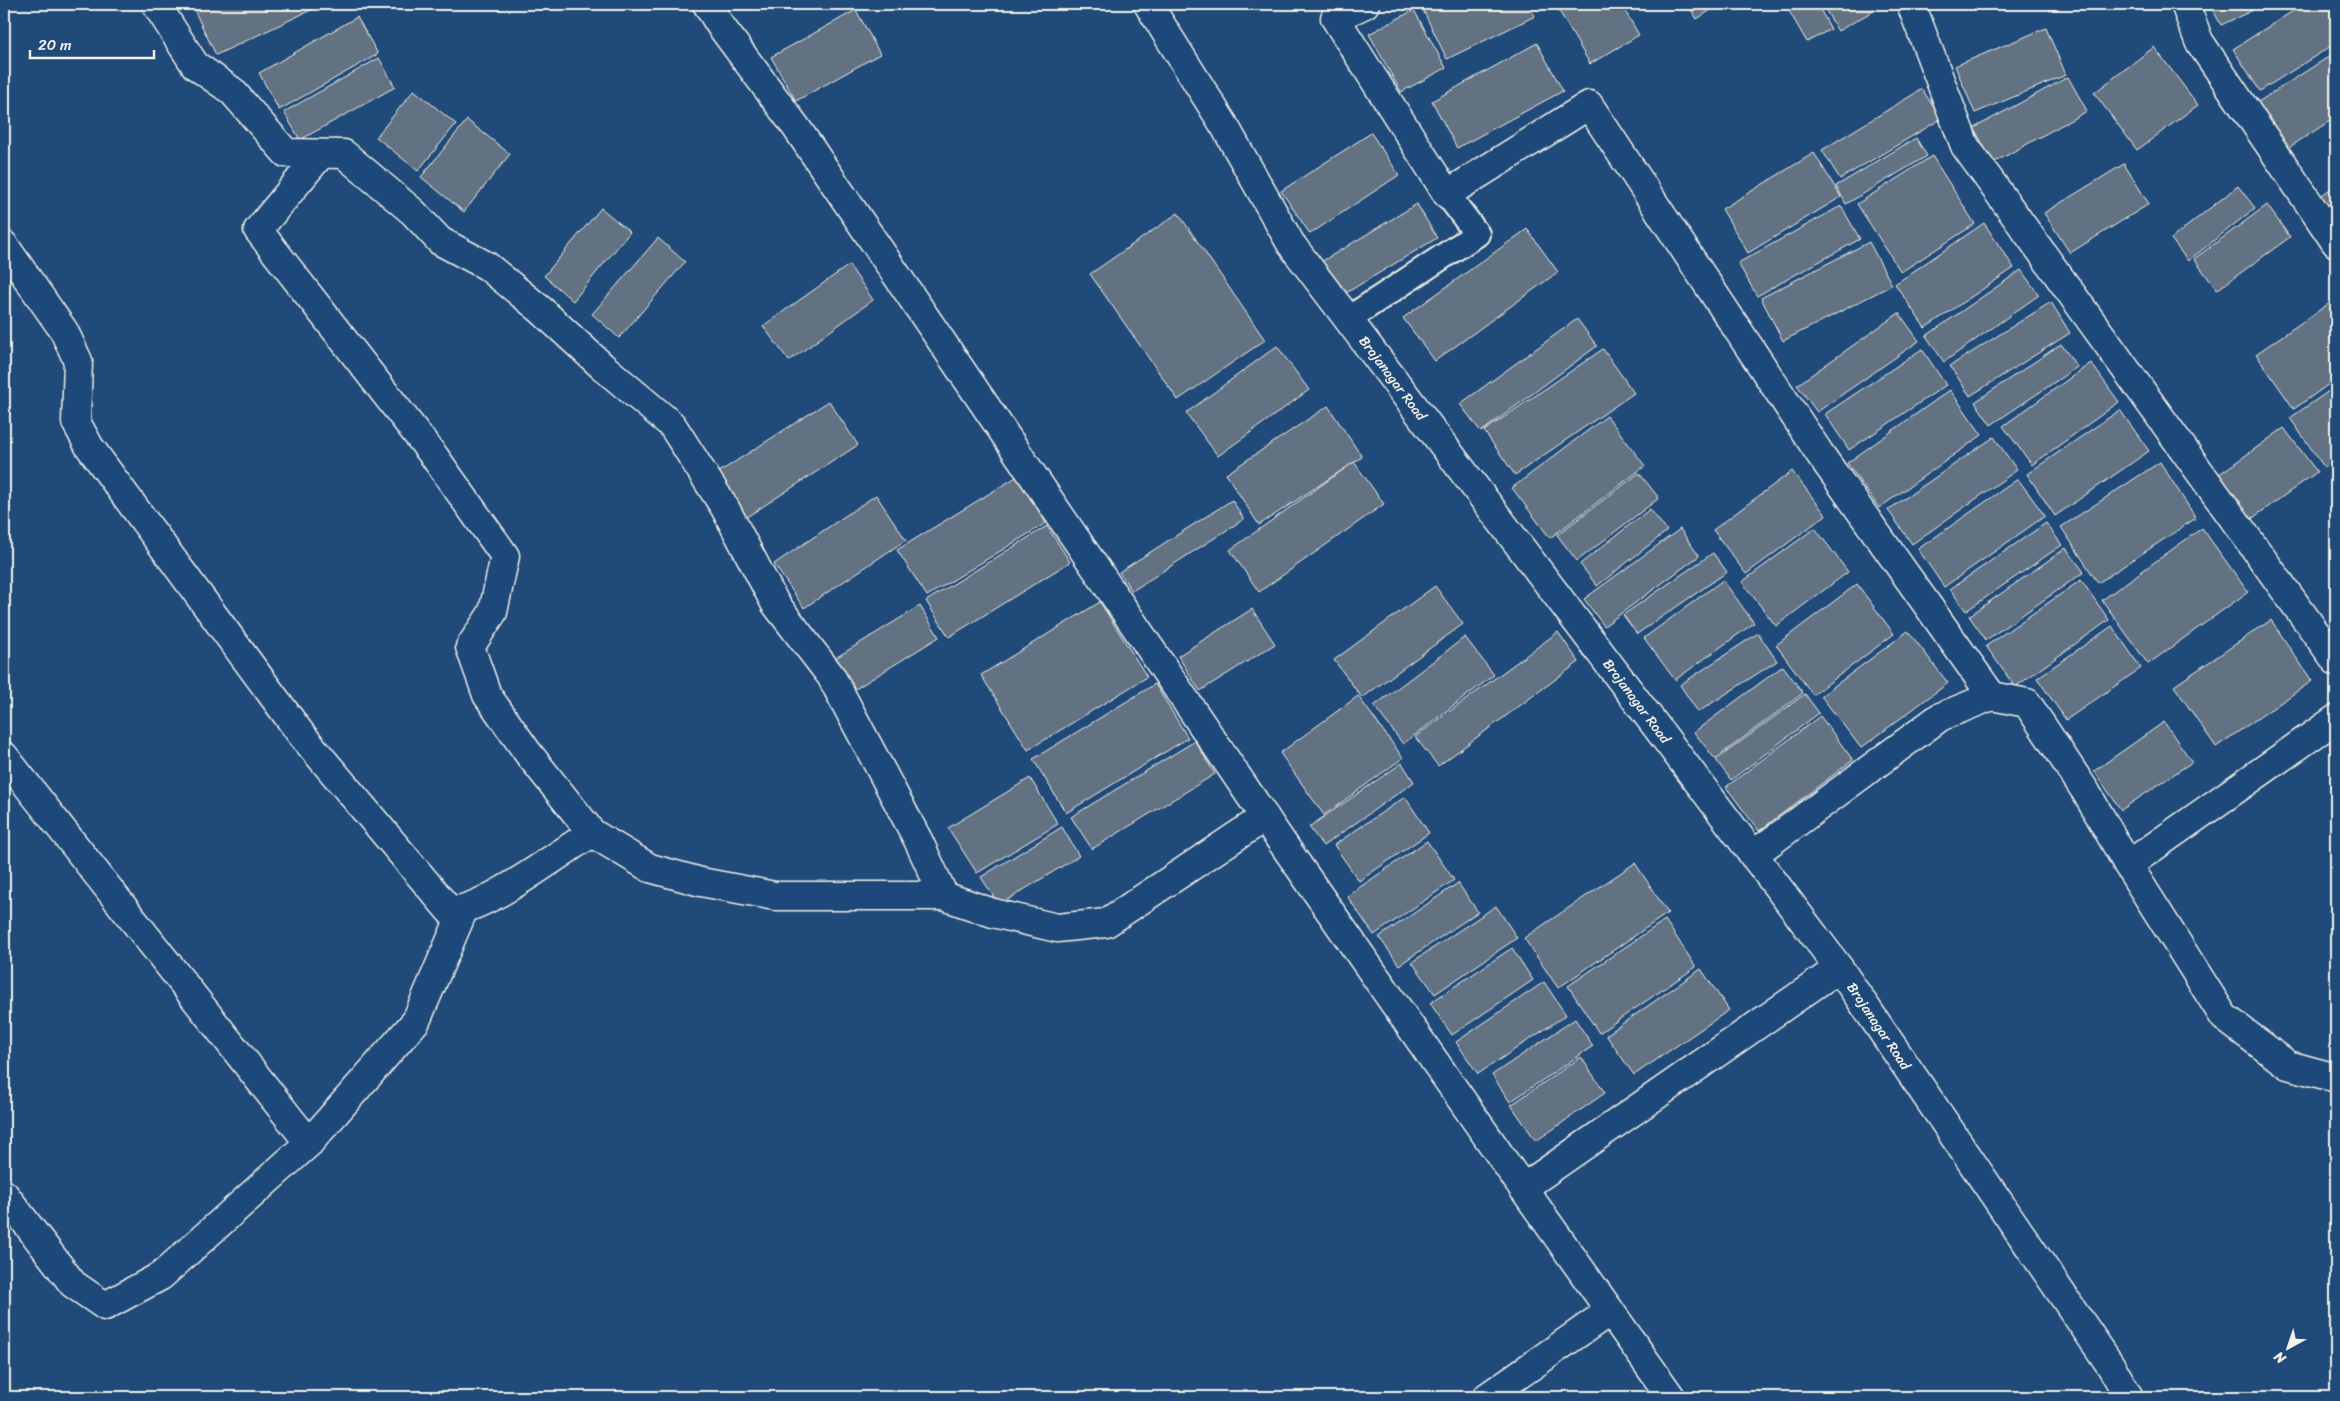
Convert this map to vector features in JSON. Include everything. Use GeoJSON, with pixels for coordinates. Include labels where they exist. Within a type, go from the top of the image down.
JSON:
{"type":"FeatureCollection","features":[{"type":"Feature","properties":{"kind":"street"},"geometry":{"type":"LineString","coordinates":[[156,4],[195,65],[232,90],[286,153],[344,154],[413,212],[440,241],[487,266],[541,310],[602,366],[672,424],[725,508],[775,603],[831,676],[918,840],[944,896]]}},
{"type":"Feature","properties":{"kind":"street"},"geometry":{"type":"LineString","coordinates":[[706,4],[796,127],[1265,818],[1671,1397]]}},
{"type":"Feature","properties":{"kind":"street","name":"Brajanagar Road"},"geometry":{"type":"LineString","coordinates":[[1148,4],[1224,125],[1291,244],[1839,968],[2112,1366],[2129,1397]]}},
{"type":"Feature","properties":{"kind":"street"},"geometry":{"type":"LineString","coordinates":[[1365,4],[1335,18],[1447,194],[1589,105],[1820,454],[1992,696]]}},
{"type":"Feature","properties":{"kind":"street"},"geometry":{"type":"LineString","coordinates":[[1910,4],[1966,146],[2336,661]]}},
{"type":"Feature","properties":{"kind":"street"},"geometry":{"type":"LineString","coordinates":[[2185,4],[2199,41],[2336,243]]}},
{"type":"Feature","properties":{"kind":"street"},"geometry":{"type":"LineString","coordinates":[[321,154],[258,230],[434,456],[505,556],[493,612],[470,647],[487,696],[528,753],[592,832],[650,868],[701,882],[775,896],[944,896],[993,913],[1058,928],[1106,923],[1265,818]]}},
{"type":"Feature","properties":{"kind":"street"},"geometry":{"type":"LineString","coordinates":[[4,245],[64,331],[78,361],[76,422],[89,446],[301,734],[450,911],[463,911],[500,892],[592,832]]}},
{"type":"Feature","properties":{"kind":"street"},"geometry":{"type":"LineString","coordinates":[[1753,855],[1940,718],[1992,696],[2026,703],[2086,792],[2128,865],[2224,1017],[2288,1065],[2336,1078]]}},
{"type":"Feature","properties":{"kind":"street"},"geometry":{"type":"LineString","coordinates":[[2128,865],[2336,719]]}},
{"type":"Feature","properties":{"kind":"street"},"geometry":{"type":"LineString","coordinates":[[4,756],[309,1143]]}},
{"type":"Feature","properties":{"kind":"street"},"geometry":{"type":"LineString","coordinates":[[4,1194],[74,1284],[105,1306],[161,1276],[309,1143],[416,1021],[463,911]]}},
{"type":"Feature","properties":{"kind":"street"},"geometry":{"type":"LineString","coordinates":[[1523,1188],[1839,968]]}},
{"type":"Feature","properties":{"kind":"street"},"geometry":{"type":"LineString","coordinates":[[1487,1397],[1610,1311]]}},
{"type":"Feature","properties":{"kind":"lane"},"geometry":{"type":"LineString","coordinates":[[1348,319],[1477,234],[1447,194]]}},
{"type":"Feature","properties":{"kind":"building"},"geometry":{"type":"Polygon","coordinates":[[[212,4],[311,4],[313,9],[216,55],[195,12],[212,4]]]}},
{"type":"Feature","properties":{"kind":"building"},"geometry":{"type":"Polygon","coordinates":[[[1436,4],[1528,4],[1535,16],[1447,59],[1423,10],[1436,4]]]}},
{"type":"Feature","properties":{"kind":"building"},"geometry":{"type":"Polygon","coordinates":[[[1555,4],[1621,4],[1639,35],[1590,64],[1555,4]]]}},
{"type":"Feature","properties":{"kind":"building"},"geometry":{"type":"Polygon","coordinates":[[[1687,4],[1720,4],[1697,19],[1687,4]]]}},
{"type":"Feature","properties":{"kind":"building"},"geometry":{"type":"Polygon","coordinates":[[[1785,4],[1817,4],[1831,29],[1807,42],[1785,4]]]}},
{"type":"Feature","properties":{"kind":"building"},"geometry":{"type":"Polygon","coordinates":[[[1822,4],[1872,4],[1875,10],[1838,31],[1822,4]]]}},
{"type":"Feature","properties":{"kind":"building"},"geometry":{"type":"Polygon","coordinates":[[[2047,4],[2069,4],[2050,11],[2047,4]]]}},
{"type":"Feature","properties":{"kind":"building"},"geometry":{"type":"Polygon","coordinates":[[[2210,4],[2266,4],[2221,25],[2210,4]]]}},
{"type":"Feature","properties":{"kind":"building"},"geometry":{"type":"Polygon","coordinates":[[[2304,4],[2336,4],[2336,43],[2260,91],[2233,49],[2304,4]]]}},
{"type":"Feature","properties":{"kind":"building"},"geometry":{"type":"Polygon","coordinates":[[[856,10],[880,54],[796,101],[771,57],[856,10]]]}},
{"type":"Feature","properties":{"kind":"building"},"geometry":{"type":"Polygon","coordinates":[[[1414,10],[1446,68],[1401,92],[1369,34],[1414,10]]]}},
{"type":"Feature","properties":{"kind":"building"},"geometry":{"type":"Polygon","coordinates":[[[357,17],[378,54],[279,110],[259,73],[357,17]]]}},
{"type":"Feature","properties":{"kind":"building"},"geometry":{"type":"Polygon","coordinates":[[[2046,28],[2066,75],[1975,113],[1955,66],[2046,28]]]}},
{"type":"Feature","properties":{"kind":"building"},"geometry":{"type":"Polygon","coordinates":[[[1537,43],[1563,91],[1457,148],[1432,101],[1537,43]]]}},
{"type":"Feature","properties":{"kind":"building"},"geometry":{"type":"Polygon","coordinates":[[[2154,47],[2198,105],[2137,150],[2094,93],[2154,47]]]}},
{"type":"Feature","properties":{"kind":"building"},"geometry":{"type":"Polygon","coordinates":[[[2336,52],[2336,117],[2285,150],[2255,104],[2336,52]]]}},
{"type":"Feature","properties":{"kind":"building"},"geometry":{"type":"Polygon","coordinates":[[[379,58],[395,87],[300,140],[284,112],[379,58]]]}},
{"type":"Feature","properties":{"kind":"building"},"geometry":{"type":"Polygon","coordinates":[[[2068,77],[2087,111],[1993,163],[1974,128],[2068,77]]]}},
{"type":"Feature","properties":{"kind":"building"},"geometry":{"type":"Polygon","coordinates":[[[1922,89],[1941,119],[1840,179],[1822,150],[1922,89]]]}},
{"type":"Feature","properties":{"kind":"building"},"geometry":{"type":"Polygon","coordinates":[[[414,90],[456,124],[418,171],[376,137],[414,90]]]}},
{"type":"Feature","properties":{"kind":"building"},"geometry":{"type":"Polygon","coordinates":[[[467,120],[510,154],[464,212],[421,177],[467,120]]]}},
{"type":"Feature","properties":{"kind":"building"},"geometry":{"type":"Polygon","coordinates":[[[1371,133],[1399,175],[1310,234],[1281,191],[1371,133]]]}},
{"type":"Feature","properties":{"kind":"building"},"geometry":{"type":"Polygon","coordinates":[[[1916,138],[1927,156],[1846,204],[1836,186],[1916,138]]]}},
{"type":"Feature","properties":{"kind":"building"},"geometry":{"type":"Polygon","coordinates":[[[1814,153],[1841,197],[1748,253],[1722,209],[1814,153]]]}},
{"type":"Feature","properties":{"kind":"building"},"geometry":{"type":"Polygon","coordinates":[[[1932,156],[1975,224],[1901,272],[1857,204],[1932,156]]]}},
{"type":"Feature","properties":{"kind":"building"},"geometry":{"type":"Polygon","coordinates":[[[2124,164],[2149,204],[2070,253],[2044,213],[2124,164]]]}},
{"type":"Feature","properties":{"kind":"building"},"geometry":{"type":"Polygon","coordinates":[[[2336,185],[2336,221],[2319,197],[2336,185]]]}},
{"type":"Feature","properties":{"kind":"building"},"geometry":{"type":"Polygon","coordinates":[[[2238,186],[2255,208],[2188,261],[2171,239],[2238,186]]]}},
{"type":"Feature","properties":{"kind":"building"},"geometry":{"type":"Polygon","coordinates":[[[1417,204],[1437,238],[1336,299],[1316,265],[1417,204]]]}},
{"type":"Feature","properties":{"kind":"building"},"geometry":{"type":"Polygon","coordinates":[[[2267,205],[2290,237],[2217,290],[2194,259],[2267,205]]]}},
{"type":"Feature","properties":{"kind":"building"},"geometry":{"type":"Polygon","coordinates":[[[1841,206],[1860,239],[1757,296],[1738,263],[1841,206]]]}},
{"type":"Feature","properties":{"kind":"building"},"geometry":{"type":"Polygon","coordinates":[[[601,208],[630,232],[573,301],[544,276],[601,208]]]}},
{"type":"Feature","properties":{"kind":"building"},"geometry":{"type":"Polygon","coordinates":[[[1178,213],[1265,340],[1178,400],[1090,274],[1178,213]]]}},
{"type":"Feature","properties":{"kind":"building"},"geometry":{"type":"Polygon","coordinates":[[[1984,223],[2014,268],[1925,328],[1895,284],[1984,223]]]}},
{"type":"Feature","properties":{"kind":"building"},"geometry":{"type":"Polygon","coordinates":[[[1527,229],[1558,272],[1435,361],[1403,318],[1527,229]]]}},
{"type":"Feature","properties":{"kind":"building"},"geometry":{"type":"Polygon","coordinates":[[[658,238],[685,262],[619,338],[592,314],[658,238]]]}},
{"type":"Feature","properties":{"kind":"building"},"geometry":{"type":"Polygon","coordinates":[[[1869,242],[1892,285],[1783,341],[1761,298],[1869,242]]]}},
{"type":"Feature","properties":{"kind":"building"},"geometry":{"type":"Polygon","coordinates":[[[849,265],[873,300],[789,361],[763,326],[849,265]]]}},
{"type":"Feature","properties":{"kind":"building"},"geometry":{"type":"Polygon","coordinates":[[[2021,270],[2039,295],[1944,362],[1926,336],[2021,270]]]}},
{"type":"Feature","properties":{"kind":"building"},"geometry":{"type":"Polygon","coordinates":[[[2334,300],[2336,303],[2336,379],[2294,409],[2256,354],[2334,300]]]}},
{"type":"Feature","properties":{"kind":"building"},"geometry":{"type":"Polygon","coordinates":[[[2051,302],[2070,333],[1970,396],[1950,366],[2051,302]]]}},
{"type":"Feature","properties":{"kind":"building"},"geometry":{"type":"Polygon","coordinates":[[[1899,313],[1919,341],[1817,412],[1797,385],[1899,313]]]}},
{"type":"Feature","properties":{"kind":"building"},"geometry":{"type":"Polygon","coordinates":[[[1577,319],[1597,346],[1481,432],[1460,404],[1577,319]]]}},
{"type":"Feature","properties":{"kind":"building"},"geometry":{"type":"Polygon","coordinates":[[[2061,344],[2077,367],[1991,425],[1975,402],[2061,344]]]}},
{"type":"Feature","properties":{"kind":"building"},"geometry":{"type":"Polygon","coordinates":[[[1277,346],[1309,390],[1218,456],[1186,413],[1277,346]]]}},
{"type":"Feature","properties":{"kind":"building"},"geometry":{"type":"Polygon","coordinates":[[[1603,349],[1634,393],[1515,475],[1484,431],[1603,349]]]}},
{"type":"Feature","properties":{"kind":"building"},"geometry":{"type":"Polygon","coordinates":[[[1922,349],[1946,385],[1849,450],[1825,414],[1922,349]]]}},
{"type":"Feature","properties":{"kind":"building"},"geometry":{"type":"Polygon","coordinates":[[[2091,363],[2119,402],[2032,465],[2003,426],[2091,363]]]}},
{"type":"Feature","properties":{"kind":"building"},"geometry":{"type":"Polygon","coordinates":[[[2336,386],[2336,459],[2324,467],[2290,418],[2336,386]]]}},
{"type":"Feature","properties":{"kind":"building"},"geometry":{"type":"Polygon","coordinates":[[[1950,390],[1982,435],[1879,508],[1847,463],[1950,390]]]}},
{"type":"Feature","properties":{"kind":"building"},"geometry":{"type":"Polygon","coordinates":[[[829,401],[858,445],[745,518],[716,474],[829,401]]]}},
{"type":"Feature","properties":{"kind":"building"},"geometry":{"type":"Polygon","coordinates":[[[1328,406],[1362,457],[1259,525],[1226,474],[1328,406]]]}},
{"type":"Feature","properties":{"kind":"building"},"geometry":{"type":"Polygon","coordinates":[[[2120,410],[2149,451],[2055,516],[2027,474],[2120,410]]]}},
{"type":"Feature","properties":{"kind":"building"},"geometry":{"type":"Polygon","coordinates":[[[1607,416],[1645,466],[1550,538],[1512,488],[1607,416]]]}},
{"type":"Feature","properties":{"kind":"building"},"geometry":{"type":"Polygon","coordinates":[[[2284,428],[2317,472],[2250,520],[2218,475],[2284,428]]]}},
{"type":"Feature","properties":{"kind":"building"},"geometry":{"type":"Polygon","coordinates":[[[1994,437],[2017,470],[1912,544],[1888,510],[1994,437]]]}},
{"type":"Feature","properties":{"kind":"building"},"geometry":{"type":"Polygon","coordinates":[[[1354,462],[1384,504],[1259,592],[1230,550],[1354,462]]]}},
{"type":"Feature","properties":{"kind":"building"},"geometry":{"type":"Polygon","coordinates":[[[2160,462],[2196,518],[2098,583],[2061,527],[2160,462]]]}},
{"type":"Feature","properties":{"kind":"building"},"geometry":{"type":"Polygon","coordinates":[[[1792,471],[1826,515],[1746,574],[1713,530],[1792,471]]]}},
{"type":"Feature","properties":{"kind":"building"},"geometry":{"type":"Polygon","coordinates":[[[1639,473],[1659,498],[1577,561],[1557,535],[1639,473]]]}},
{"type":"Feature","properties":{"kind":"building"},"geometry":{"type":"Polygon","coordinates":[[[1018,476],[1046,523],[927,596],[897,550],[1018,476]]]}},
{"type":"Feature","properties":{"kind":"building"},"geometry":{"type":"Polygon","coordinates":[[[2018,479],[2045,516],[1944,587],[1918,549],[2018,479]]]}},
{"type":"Feature","properties":{"kind":"building"},"geometry":{"type":"Polygon","coordinates":[[[876,495],[906,540],[804,608],[774,564],[876,495]]]}},
{"type":"Feature","properties":{"kind":"building"},"geometry":{"type":"Polygon","coordinates":[[[1232,500],[1244,519],[1132,591],[1119,572],[1232,500]]]}},
{"type":"Feature","properties":{"kind":"building"},"geometry":{"type":"Polygon","coordinates":[[[1650,509],[1667,531],[1597,586],[1580,564],[1650,509]]]}},
{"type":"Feature","properties":{"kind":"building"},"geometry":{"type":"Polygon","coordinates":[[[2046,523],[2062,545],[1966,611],[1950,589],[2046,523]]]}},
{"type":"Feature","properties":{"kind":"building"},"geometry":{"type":"Polygon","coordinates":[[[1047,526],[1070,562],[949,637],[926,601],[1047,526]]]}},
{"type":"Feature","properties":{"kind":"building"},"geometry":{"type":"Polygon","coordinates":[[[1815,528],[1848,572],[1776,626],[1742,582],[1815,528]]]}},
{"type":"Feature","properties":{"kind":"building"},"geometry":{"type":"Polygon","coordinates":[[[2202,528],[2248,592],[2148,664],[2102,600],[2202,528]]]}},
{"type":"Feature","properties":{"kind":"building"},"geometry":{"type":"Polygon","coordinates":[[[1680,529],[1699,556],[1604,626],[1584,599],[1680,529]]]}},
{"type":"Feature","properties":{"kind":"building"},"geometry":{"type":"Polygon","coordinates":[[[2066,548],[2084,572],[1986,640],[1969,616],[2066,548]]]}},
{"type":"Feature","properties":{"kind":"building"},"geometry":{"type":"Polygon","coordinates":[[[1713,553],[1727,572],[1637,634],[1623,615],[1713,553]]]}},
{"type":"Feature","properties":{"kind":"building"},"geometry":{"type":"Polygon","coordinates":[[[1723,580],[1754,623],[1675,680],[1644,638],[1723,580]]]}},
{"type":"Feature","properties":{"kind":"building"},"geometry":{"type":"Polygon","coordinates":[[[2081,580],[2109,620],[2015,687],[1986,646],[2081,580]]]}},
{"type":"Feature","properties":{"kind":"building"},"geometry":{"type":"Polygon","coordinates":[[[1857,584],[1894,634],[1813,695],[1776,645],[1857,584]]]}},
{"type":"Feature","properties":{"kind":"building"},"geometry":{"type":"Polygon","coordinates":[[[1435,586],[1463,624],[1362,698],[1334,660],[1435,586]]]}},
{"type":"Feature","properties":{"kind":"building"},"geometry":{"type":"Polygon","coordinates":[[[1100,602],[1147,677],[1028,750],[981,675],[1100,602]]]}},
{"type":"Feature","properties":{"kind":"building"},"geometry":{"type":"Polygon","coordinates":[[[920,606],[939,637],[849,693],[829,662],[920,606]]]}},
{"type":"Feature","properties":{"kind":"building"},"geometry":{"type":"Polygon","coordinates":[[[1252,609],[1275,644],[1200,691],[1178,656],[1252,609]]]}},
{"type":"Feature","properties":{"kind":"building"},"geometry":{"type":"Polygon","coordinates":[[[2271,620],[2312,681],[2216,747],[2174,686],[2271,620]]]}},
{"type":"Feature","properties":{"kind":"building"},"geometry":{"type":"Polygon","coordinates":[[[2112,626],[2141,668],[2066,720],[2037,678],[2112,626]]]}},
{"type":"Feature","properties":{"kind":"building"},"geometry":{"type":"Polygon","coordinates":[[[1908,631],[1948,683],[1861,748],[1821,696],[1908,631]]]}},
{"type":"Feature","properties":{"kind":"building"},"geometry":{"type":"Polygon","coordinates":[[[1558,632],[1579,662],[1438,766],[1415,737],[1558,632]]]}},
{"type":"Feature","properties":{"kind":"building"},"geometry":{"type":"Polygon","coordinates":[[[1758,633],[1777,661],[1698,712],[1680,685],[1758,633]]]}},
{"type":"Feature","properties":{"kind":"building"},"geometry":{"type":"Polygon","coordinates":[[[1465,637],[1494,675],[1403,744],[1374,706],[1465,637]]]}},
{"type":"Feature","properties":{"kind":"building"},"geometry":{"type":"Polygon","coordinates":[[[1783,666],[1803,693],[1715,759],[1694,732],[1783,666]]]}},
{"type":"Feature","properties":{"kind":"building"},"geometry":{"type":"Polygon","coordinates":[[[1155,684],[1188,738],[1066,813],[1033,759],[1155,684]]]}},
{"type":"Feature","properties":{"kind":"building"},"geometry":{"type":"Polygon","coordinates":[[[1805,694],[1819,713],[1731,780],[1716,760],[1805,694]]]}},
{"type":"Feature","properties":{"kind":"building"},"geometry":{"type":"Polygon","coordinates":[[[1358,696],[1403,758],[1324,815],[1280,753],[1358,696]]]}},
{"type":"Feature","properties":{"kind":"building"},"geometry":{"type":"Polygon","coordinates":[[[1820,716],[1853,760],[1759,831],[1726,787],[1820,716]]]}},
{"type":"Feature","properties":{"kind":"building"},"geometry":{"type":"Polygon","coordinates":[[[2164,722],[2192,762],[2121,810],[2094,771],[2164,722]]]}},
{"type":"Feature","properties":{"kind":"building"},"geometry":{"type":"Polygon","coordinates":[[[1195,741],[1215,774],[1092,849],[1071,817],[1195,741]]]}},
{"type":"Feature","properties":{"kind":"building"},"geometry":{"type":"Polygon","coordinates":[[[1402,763],[1414,782],[1323,846],[1309,827],[1402,763]]]}},
{"type":"Feature","properties":{"kind":"building"},"geometry":{"type":"Polygon","coordinates":[[[1030,778],[1058,824],[977,873],[948,828],[1030,778]]]}},
{"type":"Feature","properties":{"kind":"building"},"geometry":{"type":"Polygon","coordinates":[[[1405,797],[1429,833],[1359,881],[1334,845],[1405,797]]]}},
{"type":"Feature","properties":{"kind":"building"},"geometry":{"type":"Polygon","coordinates":[[[1062,827],[1079,856],[999,905],[981,877],[1062,827]]]}},
{"type":"Feature","properties":{"kind":"building"},"geometry":{"type":"Polygon","coordinates":[[[1427,841],[1454,880],[1374,935],[1347,896],[1427,841]]]}},
{"type":"Feature","properties":{"kind":"building"},"geometry":{"type":"Polygon","coordinates":[[[1635,863],[1668,913],[1558,988],[1524,938],[1635,863]]]}},
{"type":"Feature","properties":{"kind":"building"},"geometry":{"type":"Polygon","coordinates":[[[1458,883],[1478,912],[1399,965],[1379,937],[1458,883]]]}},
{"type":"Feature","properties":{"kind":"building"},"geometry":{"type":"Polygon","coordinates":[[[1496,906],[1517,938],[1435,994],[1412,962],[1496,906]]]}},
{"type":"Feature","properties":{"kind":"building"},"geometry":{"type":"Polygon","coordinates":[[[1665,920],[1696,967],[1599,1033],[1568,986],[1665,920]]]}},
{"type":"Feature","properties":{"kind":"building"},"geometry":{"type":"Polygon","coordinates":[[[1512,948],[1533,980],[1452,1035],[1430,1003],[1512,948]]]}},
{"type":"Feature","properties":{"kind":"building"},"geometry":{"type":"Polygon","coordinates":[[[1701,969],[1729,1010],[1634,1075],[1606,1035],[1701,969]]]}},
{"type":"Feature","properties":{"kind":"building"},"geometry":{"type":"Polygon","coordinates":[[[1544,982],[1566,1015],[1478,1074],[1456,1042],[1544,982]]]}},
{"type":"Feature","properties":{"kind":"building"},"geometry":{"type":"Polygon","coordinates":[[[1575,1019],[1593,1046],[1510,1102],[1492,1075],[1575,1019]]]}},
{"type":"Feature","properties":{"kind":"building"},"geometry":{"type":"Polygon","coordinates":[[[1581,1057],[1605,1093],[1536,1141],[1511,1105],[1581,1057]]]}}]}
